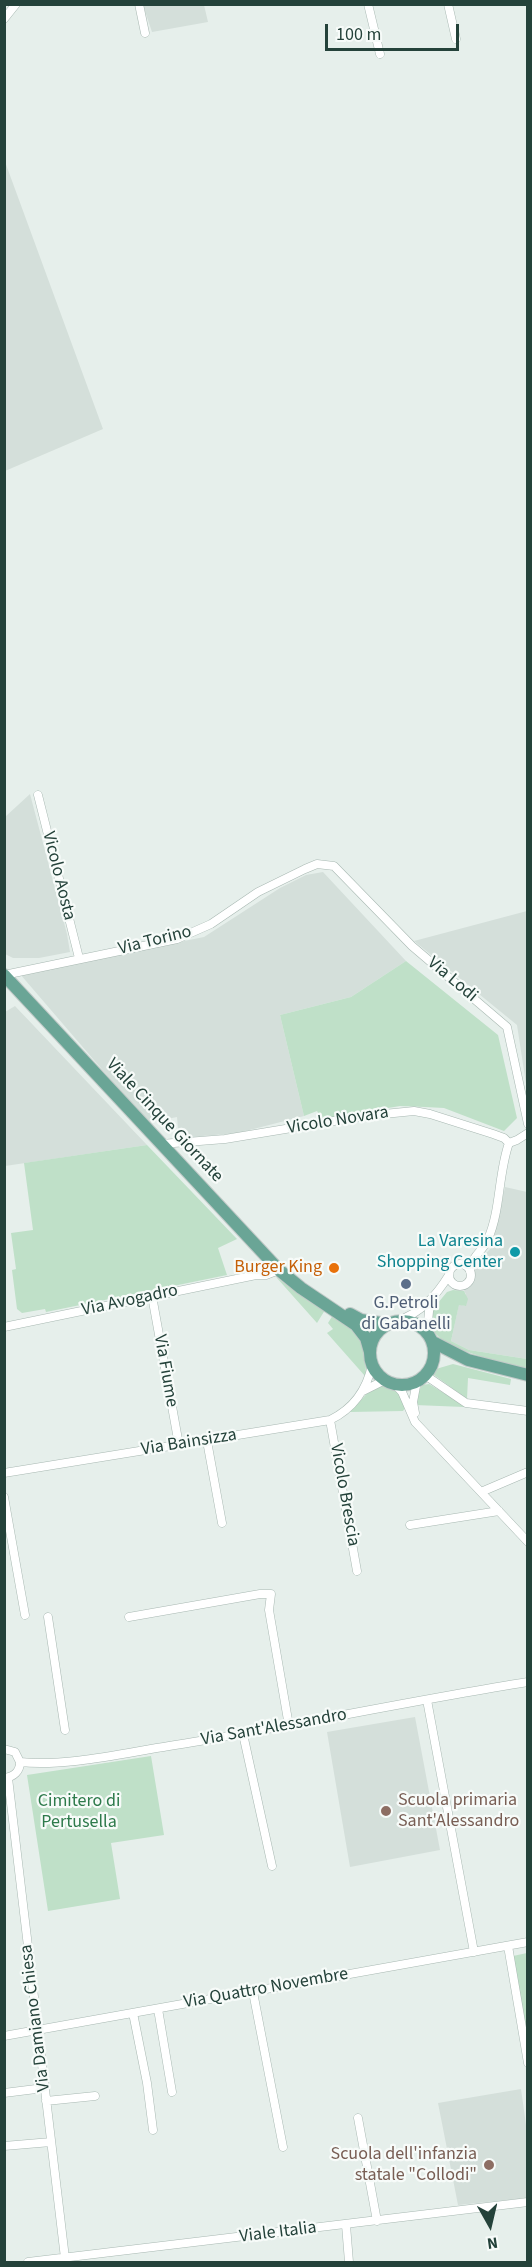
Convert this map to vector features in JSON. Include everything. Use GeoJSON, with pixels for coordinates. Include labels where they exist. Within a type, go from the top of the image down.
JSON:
{"type":"FeatureCollection","features":[{"type":"Feature","properties":{"kind":"main road","name":"Viale Cinque Giornate"},"geometry":{"type":"LineString","coordinates":[[4,975],[275,1266],[301,1288],[356,1325],[366,1338],[370,1352]]}},
{"type":"Feature","properties":{"kind":"main road","name":"Viale Cinque Giornate"},"geometry":{"type":"LineString","coordinates":[[301,1288],[361,1320],[392,1322]]}},
{"type":"Feature","properties":{"kind":"main road"},"geometry":{"type":"LineString","coordinates":[[468,1360],[430,1337],[413,1322],[392,1322],[373,1339],[370,1352],[372,1365],[390,1382],[410,1384],[424,1376],[437,1363],[447,1359],[468,1360],[528,1375]]}},
{"type":"Feature","properties":{"kind":"main road"},"geometry":{"type":"LineString","coordinates":[[424,1376],[434,1353],[430,1337]]}},
{"type":"Feature","properties":{"kind":"street"},"geometry":{"type":"LineString","coordinates":[[4,19],[16,4]]}},
{"type":"Feature","properties":{"kind":"street"},"geometry":{"type":"LineString","coordinates":[[139,4],[145,33]]}},
{"type":"Feature","properties":{"kind":"street"},"geometry":{"type":"LineString","coordinates":[[368,4],[380,54]]}},
{"type":"Feature","properties":{"kind":"street"},"geometry":{"type":"LineString","coordinates":[[448,4],[456,39]]}},
{"type":"Feature","properties":{"kind":"street","name":"Vicolo Aosta"},"geometry":{"type":"LineString","coordinates":[[38,795],[79,958]]}},
{"type":"Feature","properties":{"kind":"street","name":"Via Torino"},"geometry":{"type":"LineString","coordinates":[[4,975],[177,939],[211,924],[258,891],[316,864],[325,864]]}},
{"type":"Feature","properties":{"kind":"street","name":"Via Lodi"},"geometry":{"type":"LineString","coordinates":[[325,864],[334,866],[411,946],[507,1027],[528,1125]]}},
{"type":"Feature","properties":{"kind":"street","name":"Vicolo Novara"},"geometry":{"type":"LineString","coordinates":[[161,1144],[233,1138],[364,1116],[414,1111],[493,1134],[504,1138],[509,1143]]}},
{"type":"Feature","properties":{"kind":"street"},"geometry":{"type":"LineString","coordinates":[[439,1291],[468,1283],[471,1276],[472,1259],[488,1239],[509,1143],[528,1132]]}},
{"type":"Feature","properties":{"kind":"street"},"geometry":{"type":"LineString","coordinates":[[392,1322],[410,1316],[430,1301],[439,1291],[452,1268],[477,1253]]}},
{"type":"Feature","properties":{"kind":"street"},"geometry":{"type":"LineString","coordinates":[[457,1265],[463,1265],[470,1271]]}},
{"type":"Feature","properties":{"kind":"street"},"geometry":{"type":"LineString","coordinates":[[256,1275],[260,1268],[275,1266]]}},
{"type":"Feature","properties":{"kind":"street","name":"Via Avogadro"},"geometry":{"type":"LineString","coordinates":[[4,1327],[256,1275],[266,1275],[275,1266]]}},
{"type":"Feature","properties":{"kind":"street"},"geometry":{"type":"LineString","coordinates":[[449,1275],[451,1281],[458,1286]]}},
{"type":"Feature","properties":{"kind":"street","name":"Via Fiume"},"geometry":{"type":"LineString","coordinates":[[152,1296],[179,1445]]}},
{"type":"Feature","properties":{"kind":"street"},"geometry":{"type":"LineString","coordinates":[[430,1301],[430,1337]]}},
{"type":"Feature","properties":{"kind":"street","name":"Via Bainsizza"},"geometry":{"type":"LineString","coordinates":[[4,1473],[330,1420],[344,1412],[362,1392],[372,1365]]}},
{"type":"Feature","properties":{"kind":"street"},"geometry":{"type":"LineString","coordinates":[[424,1430],[413,1409],[412,1402],[424,1376],[466,1403],[528,1411]]}},
{"type":"Feature","properties":{"kind":"street"},"geometry":{"type":"LineString","coordinates":[[390,1382],[402,1392],[415,1422],[528,1542]]}},
{"type":"Feature","properties":{"kind":"street","name":"Via Bainsizza"},"geometry":{"type":"LineString","coordinates":[[362,1392],[390,1382]]}},
{"type":"Feature","properties":{"kind":"street","name":"Vicolo Brescia"},"geometry":{"type":"LineString","coordinates":[[330,1420],[357,1571]]}},
{"type":"Feature","properties":{"kind":"street"},"geometry":{"type":"LineString","coordinates":[[207,1441],[222,1523]]}},
{"type":"Feature","properties":{"kind":"street"},"geometry":{"type":"LineString","coordinates":[[481,1492],[528,1472]]}},
{"type":"Feature","properties":{"kind":"street"},"geometry":{"type":"LineString","coordinates":[[4,1497],[25,1615]]}},
{"type":"Feature","properties":{"kind":"street"},"geometry":{"type":"LineString","coordinates":[[410,1525],[499,1511]]}},
{"type":"Feature","properties":{"kind":"street"},"geometry":{"type":"LineString","coordinates":[[129,1617],[271,1594],[269,1610],[289,1726]]}},
{"type":"Feature","properties":{"kind":"street"},"geometry":{"type":"LineString","coordinates":[[48,1617],[65,1730]]}},
{"type":"Feature","properties":{"kind":"street","name":"Via Sant'Alessandro"},"geometry":{"type":"LineString","coordinates":[[20,1762],[94,1758],[289,1726],[528,1682]]}},
{"type":"Feature","properties":{"kind":"street"},"geometry":{"type":"LineString","coordinates":[[427,1700],[474,1952]]}},
{"type":"Feature","properties":{"kind":"street"},"geometry":{"type":"LineString","coordinates":[[243,1734],[272,1866]]}},
{"type":"Feature","properties":{"kind":"street"},"geometry":{"type":"LineString","coordinates":[[4,1749],[15,1752],[20,1762],[18,1772],[6,1778]]}},
{"type":"Feature","properties":{"kind":"street","name":"Via Damiano Chiesa"},"geometry":{"type":"LineString","coordinates":[[6,1778],[67,2259]]}},
{"type":"Feature","properties":{"kind":"street","name":"Via Quattro Novembre"},"geometry":{"type":"LineString","coordinates":[[4,2036],[528,1942]]}},
{"type":"Feature","properties":{"kind":"street"},"geometry":{"type":"LineString","coordinates":[[508,1946],[528,2063]]}},
{"type":"Feature","properties":{"kind":"street"},"geometry":{"type":"LineString","coordinates":[[253,1992],[283,2147]]}},
{"type":"Feature","properties":{"kind":"street"},"geometry":{"type":"LineString","coordinates":[[158,2009],[172,2092]]}},
{"type":"Feature","properties":{"kind":"street"},"geometry":{"type":"LineString","coordinates":[[133,2013],[147,2083],[153,2130]]}},
{"type":"Feature","properties":{"kind":"street"},"geometry":{"type":"LineString","coordinates":[[4,2093],[44,2088]]}},
{"type":"Feature","properties":{"kind":"street"},"geometry":{"type":"LineString","coordinates":[[46,2102],[95,2096]]}},
{"type":"Feature","properties":{"kind":"street"},"geometry":{"type":"LineString","coordinates":[[358,2118],[376,2222]]}},
{"type":"Feature","properties":{"kind":"street"},"geometry":{"type":"LineString","coordinates":[[4,2146],[51,2142]]}},
{"type":"Feature","properties":{"kind":"street","name":"Viale Italia"},"geometry":{"type":"LineString","coordinates":[[28,2262],[528,2202]]}},
{"type":"Feature","properties":{"kind":"street"},"geometry":{"type":"LineString","coordinates":[[346,2225],[349,2262]]}},
{"type":"Feature","properties":{"kind":"shaded area"},"geometry":{"type":"Polygon","coordinates":[[[143,5],[204,5],[208,22],[152,32],[143,5]]]}},
{"type":"Feature","properties":{"kind":"shaded area"},"geometry":{"type":"Polygon","coordinates":[[[4,159],[103,429],[5,471],[4,471],[4,159]]]}},
{"type":"Feature","properties":{"kind":"shaded area"},"geometry":{"type":"Polygon","coordinates":[[[30,794],[70,952],[39,958],[13,958],[5,954],[5,817],[30,794]]]}},
{"type":"Feature","properties":{"kind":"shaded area"},"geometry":{"type":"Polygon","coordinates":[[[323,872],[406,961],[351,997],[280,1015],[304,1116],[238,1133],[179,1138],[177,1117],[148,1123],[20,974],[204,937],[280,888],[306,875],[323,872]]]}},
{"type":"Feature","properties":{"kind":"shaded area"},"geometry":{"type":"Polygon","coordinates":[[[528,911],[527,1090],[517,1025],[414,941],[528,911]]]}},
{"type":"Feature","properties":{"kind":"shaded area"},"geometry":{"type":"Polygon","coordinates":[[[15,1006],[147,1145],[5,1166],[5,1012],[15,1006]]]}},
{"type":"Feature","properties":{"kind":"shaded area"},"geometry":{"type":"Polygon","coordinates":[[[505,1187],[527,1192],[527,1359],[469,1350],[451,1341],[459,1304],[465,1306],[464,1291],[478,1262],[492,1247],[505,1187]]]}},
{"type":"Feature","properties":{"kind":"shaded area","name":"Scuola primaria Sant'Alessandro"},"geometry":{"type":"Polygon","coordinates":[[[415,1717],[440,1850],[350,1867],[327,1732],[415,1717]]]}},
{"type":"Feature","properties":{"kind":"shaded area","name":"Scuola dell'infanzia statale \"Collodi\""},"geometry":{"type":"Polygon","coordinates":[[[521,2089],[527,2132],[527,2198],[458,2205],[438,2103],[521,2089]]]}},
{"type":"Feature","properties":{"kind":"green space"},"geometry":{"type":"Polygon","coordinates":[[[406,961],[498,1035],[517,1118],[504,1131],[444,1108],[400,1106],[322,1119],[317,1111],[304,1116],[280,1015],[351,997],[406,961]]]}},
{"type":"Feature","properties":{"kind":"green space"},"geometry":{"type":"Polygon","coordinates":[[[147,1145],[237,1239],[218,1248],[227,1275],[46,1312],[45,1309],[22,1313],[17,1309],[12,1270],[16,1269],[11,1233],[33,1230],[24,1163],[147,1145]]]}},
{"type":"Feature","properties":{"kind":"green space"},"geometry":{"type":"Polygon","coordinates":[[[276,1277],[325,1310],[317,1323],[276,1277]]]}},
{"type":"Feature","properties":{"kind":"green space"},"geometry":{"type":"Polygon","coordinates":[[[464,1291],[468,1299],[466,1306],[459,1305],[451,1341],[469,1350],[527,1359],[527,1369],[464,1351],[435,1333],[431,1319],[432,1310],[447,1292],[464,1291]]]}},
{"type":"Feature","properties":{"kind":"green space"},"geometry":{"type":"Polygon","coordinates":[[[333,1315],[350,1328],[361,1342],[366,1366],[365,1376],[327,1333],[333,1329],[328,1323],[333,1315]]]}},
{"type":"Feature","properties":{"kind":"green space"},"geometry":{"type":"Polygon","coordinates":[[[453,1364],[511,1379],[510,1385],[468,1378],[467,1399],[434,1375],[436,1369],[453,1364]]]}},
{"type":"Feature","properties":{"kind":"green space"},"geometry":{"type":"Polygon","coordinates":[[[429,1384],[465,1406],[415,1405],[422,1385],[429,1384]]]}},
{"type":"Feature","properties":{"kind":"green space"},"geometry":{"type":"Polygon","coordinates":[[[383,1385],[398,1391],[405,1408],[403,1411],[350,1412],[372,1388],[383,1385]]]}},
{"type":"Feature","properties":{"kind":"green space","name":"Cimitero di Pertusella"},"geometry":{"type":"Polygon","coordinates":[[[151,1756],[164,1835],[111,1843],[120,1899],[48,1911],[27,1775],[151,1756]]]}},
{"type":"Feature","properties":{"kind":"green space"},"geometry":{"type":"Polygon","coordinates":[[[527,1953],[527,2049],[513,1956],[527,1953]]]}},
{"type":"Feature","properties":{"kind":"place","name":"La Varesina Shopping Center"},"geometry":{"type":"Point","coordinates":[515,1252]}},
{"type":"Feature","properties":{"kind":"place","name":"Burger King"},"geometry":{"type":"Point","coordinates":[334,1268]}},
{"type":"Feature","properties":{"kind":"place","name":"G.Petroli di Gabanelli"},"geometry":{"type":"Point","coordinates":[406,1284]}},
{"type":"Feature","properties":{"kind":"place","name":"Scuola primaria Sant'Alessandro"},"geometry":{"type":"Point","coordinates":[386,1811]}},
{"type":"Feature","properties":{"kind":"place","name":"Scuola dell'infanzia statale \"Collodi\""},"geometry":{"type":"Point","coordinates":[489,2165]}}]}
